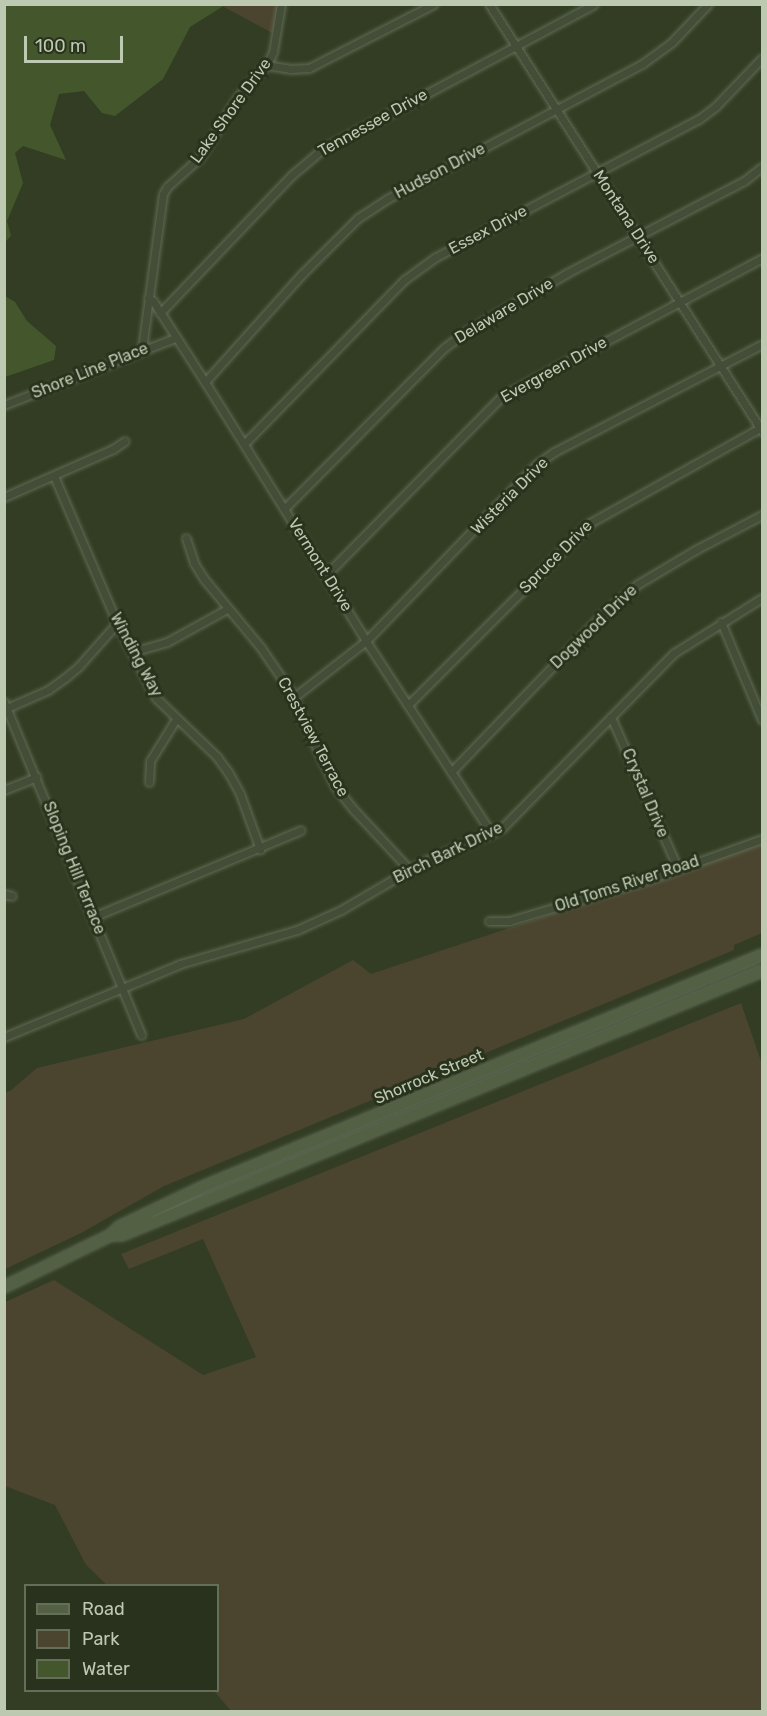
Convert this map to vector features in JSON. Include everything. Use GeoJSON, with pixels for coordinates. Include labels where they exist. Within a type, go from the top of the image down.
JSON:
{"type":"FeatureCollection","features":[{"type":"Feature","properties":{"kind":"main road","name":"Shorrock Street"},"geometry":{"type":"LineString","coordinates":[[4,1287],[111,1235],[119,1227],[205,1186],[762,955]]}},
{"type":"Feature","properties":{"kind":"main road"},"geometry":{"type":"LineString","coordinates":[[696,983],[762,963]]}},
{"type":"Feature","properties":{"kind":"main road","name":"Shorrock Street"},"geometry":{"type":"LineString","coordinates":[[111,1235],[122,1235],[762,970]]}},
{"type":"Feature","properties":{"kind":"street","name":"Lake Shore Drive"},"geometry":{"type":"LineString","coordinates":[[142,349],[163,194],[167,187],[199,158],[238,97],[266,65],[273,52],[282,4]]}},
{"type":"Feature","properties":{"kind":"street"},"geometry":{"type":"LineString","coordinates":[[266,65],[290,69],[309,68],[434,4]]}},
{"type":"Feature","properties":{"kind":"street","name":"Montana Drive"},"geometry":{"type":"LineString","coordinates":[[489,4],[762,429]]}},
{"type":"Feature","properties":{"kind":"street","name":"Tennessee Drive"},"geometry":{"type":"LineString","coordinates":[[160,313],[309,159],[367,125],[594,4]]}},
{"type":"Feature","properties":{"kind":"street","name":"Hudson Drive"},"geometry":{"type":"LineString","coordinates":[[205,382],[302,274],[358,218],[387,199],[557,110],[648,59],[672,42],[708,4]]}},
{"type":"Feature","properties":{"kind":"street","name":"Essex Drive"},"geometry":{"type":"LineString","coordinates":[[244,444],[404,280],[436,257],[699,119],[716,106],[762,58]]}},
{"type":"Feature","properties":{"kind":"street","name":"Delaware Drive"},"geometry":{"type":"LineString","coordinates":[[285,508],[444,348],[461,335],[567,273],[744,181],[762,167]]}},
{"type":"Feature","properties":{"kind":"street","name":"Evergreen Drive"},"geometry":{"type":"LineString","coordinates":[[326,575],[501,398],[762,258]]}},
{"type":"Feature","properties":{"kind":"street","name":"Vermont Drive"},"geometry":{"type":"LineString","coordinates":[[148,298],[205,382],[366,641],[492,834]]}},
{"type":"Feature","properties":{"kind":"street","name":"Shore Line Place"},"geometry":{"type":"LineString","coordinates":[[4,405],[175,338]]}},
{"type":"Feature","properties":{"kind":"street","name":"Wisteria Drive"},"geometry":{"type":"LineString","coordinates":[[293,698],[366,641],[537,464],[554,452],[762,344]]}},
{"type":"Feature","properties":{"kind":"street","name":"Spruce Drive"},"geometry":{"type":"LineString","coordinates":[[408,705],[590,523],[762,429]]}},
{"type":"Feature","properties":{"kind":"street"},"geometry":{"type":"LineString","coordinates":[[4,497],[54,476],[125,441]]}},
{"type":"Feature","properties":{"kind":"street","name":"Winding Way"},"geometry":{"type":"LineString","coordinates":[[54,476],[117,623],[156,698],[217,757],[228,772],[240,794],[260,849]]}},
{"type":"Feature","properties":{"kind":"street","name":"Dogwood Drive"},"geometry":{"type":"LineString","coordinates":[[451,772],[600,617],[638,584],[697,549],[762,515]]}},
{"type":"Feature","properties":{"kind":"street","name":"Crestview Terrace"},"geometry":{"type":"LineString","coordinates":[[186,538],[194,564],[227,609],[277,669],[335,786],[354,810],[410,870]]}},
{"type":"Feature","properties":{"kind":"street","name":"Birch Bark Drive"},"geometry":{"type":"LineString","coordinates":[[4,1037],[208,953],[297,930],[341,910],[410,870],[492,834],[514,819],[674,653],[762,598]]}},
{"type":"Feature","properties":{"kind":"street"},"geometry":{"type":"LineString","coordinates":[[132,652],[167,642],[227,609]]}},
{"type":"Feature","properties":{"kind":"street"},"geometry":{"type":"LineString","coordinates":[[721,622],[762,720]]}},
{"type":"Feature","properties":{"kind":"street"},"geometry":{"type":"LineString","coordinates":[[6,705],[48,690],[66,677],[79,666],[117,623]]}},
{"type":"Feature","properties":{"kind":"street","name":"Sloping Hill Terrace"},"geometry":{"type":"LineString","coordinates":[[6,705],[141,1035]]}},
{"type":"Feature","properties":{"kind":"street","name":"Crystal Drive"},"geometry":{"type":"LineString","coordinates":[[611,717],[678,869]]}},
{"type":"Feature","properties":{"kind":"street"},"geometry":{"type":"LineString","coordinates":[[149,782],[150,761],[176,719]]}},
{"type":"Feature","properties":{"kind":"street"},"geometry":{"type":"LineString","coordinates":[[4,790],[36,777]]}},
{"type":"Feature","properties":{"kind":"street"},"geometry":{"type":"LineString","coordinates":[[93,917],[301,830]]}},
{"type":"Feature","properties":{"kind":"street","name":"Old Toms River Road"},"geometry":{"type":"LineString","coordinates":[[489,921],[509,921],[678,869],[762,839]]}},
{"type":"Feature","properties":{"kind":"green space"},"geometry":{"type":"Polygon","coordinates":[[[225,4],[284,5],[274,34],[224,7],[225,4]]]}},
{"type":"Feature","properties":{"kind":"green space"},"geometry":{"type":"Polygon","coordinates":[[[762,844],[762,933],[734,945],[734,950],[164,1186],[81,1233],[5,1269],[5,1092],[10,1091],[37,1068],[244,1019],[353,960],[371,974],[762,844]]]}},
{"type":"Feature","properties":{"kind":"green space"},"geometry":{"type":"Polygon","coordinates":[[[741,1003],[762,1064],[762,1711],[231,1711],[215,1692],[219,1692],[219,1584],[106,1584],[86,1565],[55,1505],[5,1486],[5,1302],[54,1280],[203,1375],[256,1357],[203,1239],[129,1269],[121,1254],[741,1003]]]}},
{"type":"Feature","properties":{"kind":"water"},"geometry":{"type":"Polygon","coordinates":[[[8,4],[225,5],[190,27],[163,79],[115,116],[102,113],[84,91],[59,94],[50,125],[66,160],[23,146],[15,153],[23,183],[7,221],[11,236],[5,242],[4,6],[8,4]]]}},
{"type":"Feature","properties":{"kind":"water"},"geometry":{"type":"Polygon","coordinates":[[[5,296],[15,302],[27,321],[56,346],[54,360],[5,377],[5,296]]]}}]}
